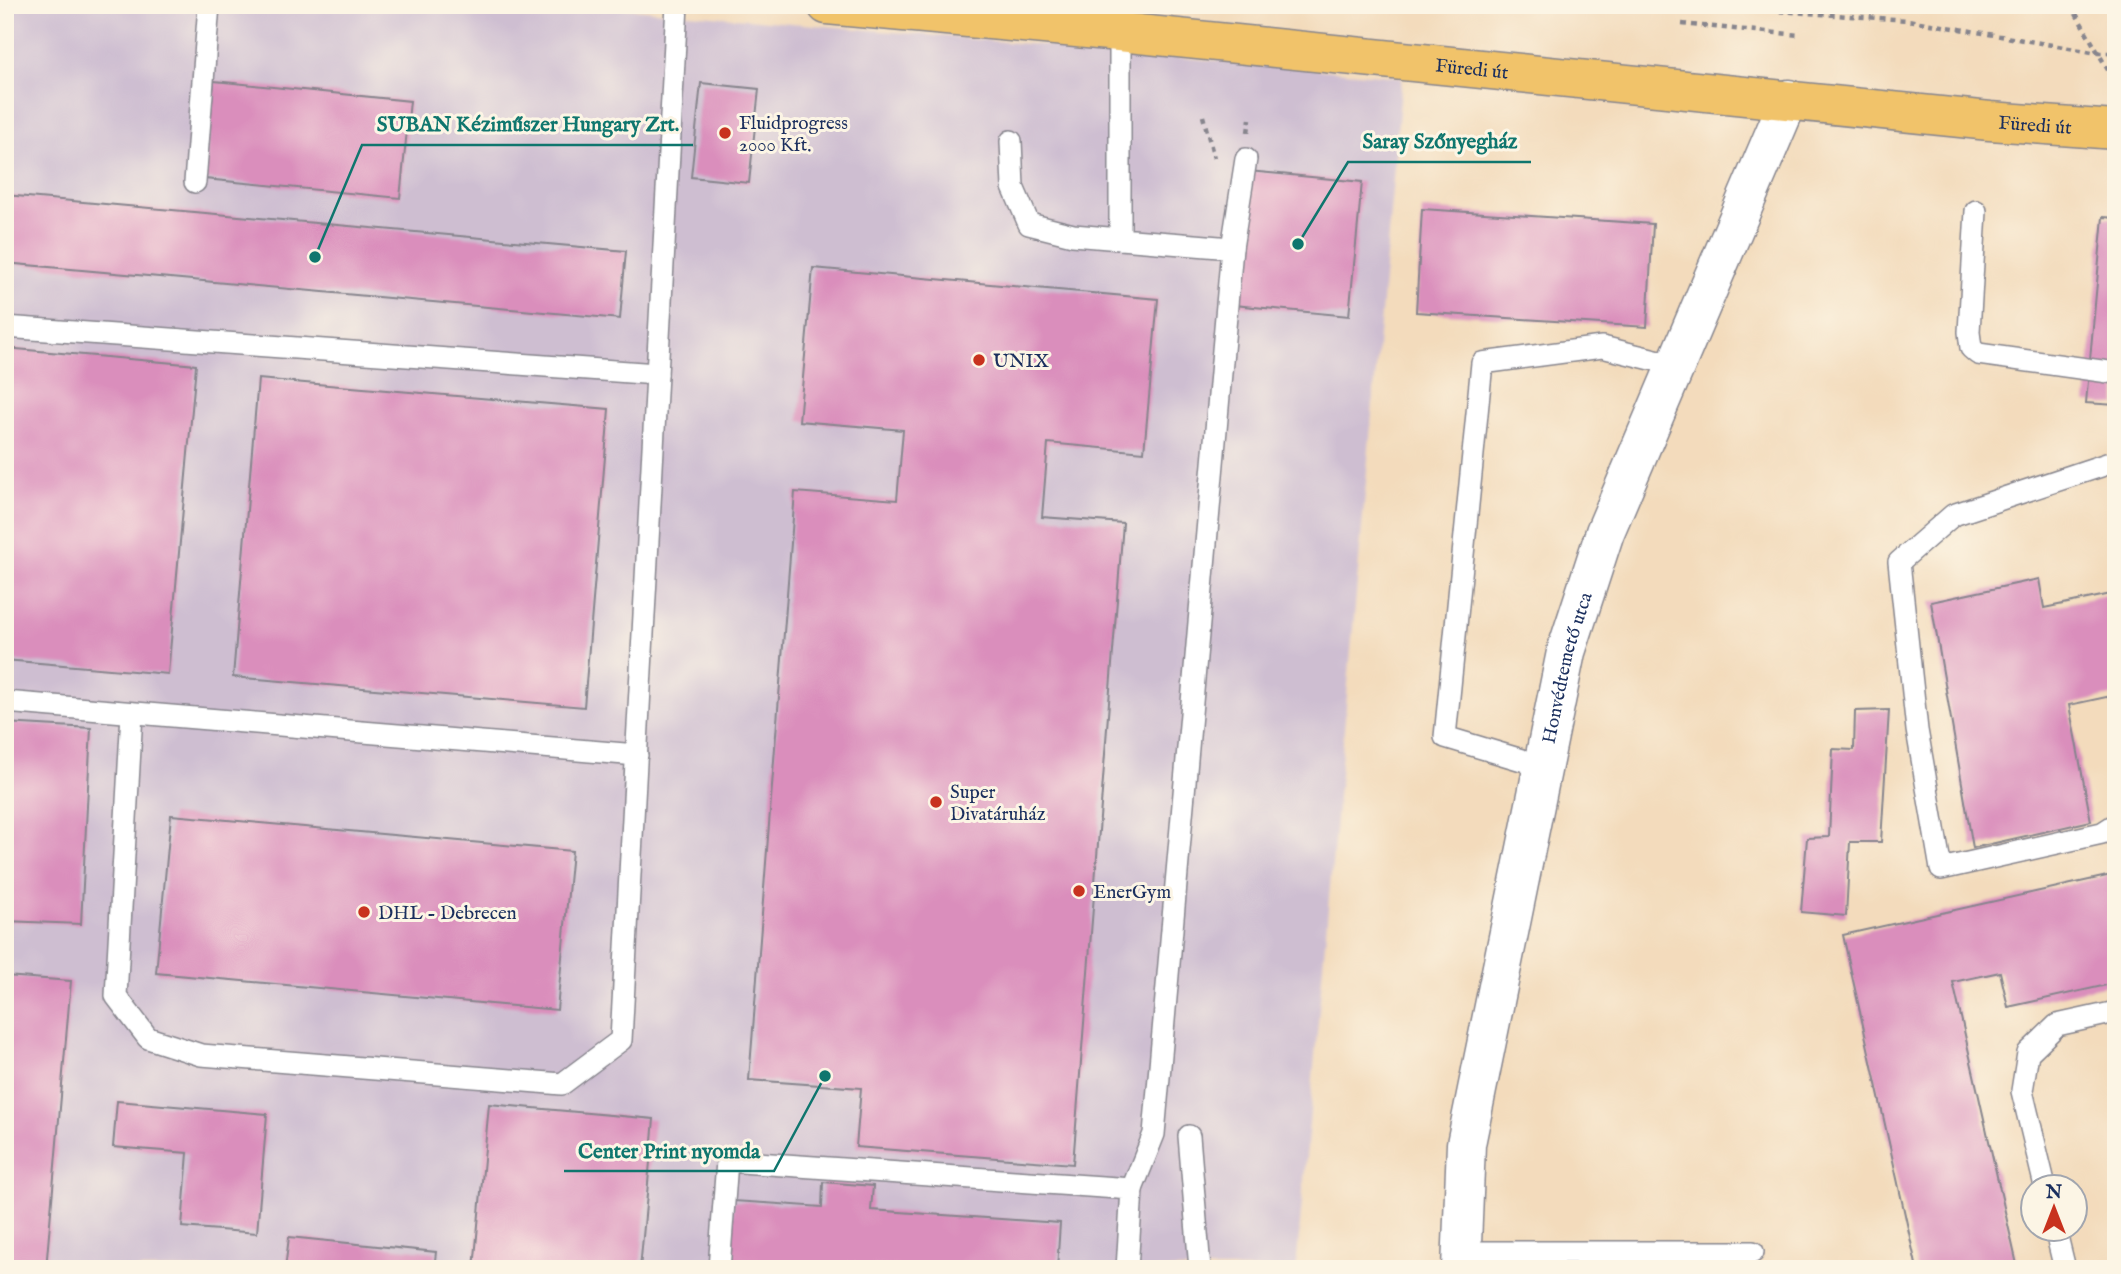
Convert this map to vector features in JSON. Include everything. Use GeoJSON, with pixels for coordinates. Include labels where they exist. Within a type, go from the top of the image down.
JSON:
{"type":"FeatureCollection","features":[{"type":"Feature","properties":{"kind":"main road","name":"Füredi út"},"geometry":{"type":"LineString","coordinates":[[827,5],[1119,18],[1789,99],[1990,121],[2116,130]]}},
{"type":"Feature","properties":{"kind":"main road"},"geometry":{"type":"LineString","coordinates":[[2073,127],[2116,118]]}},
{"type":"Feature","properties":{"kind":"street","name":"Honvédtemető utca"},"geometry":{"type":"LineString","coordinates":[[1461,1261],[1466,1143],[1566,652],[1605,532],[1789,99]]}},
{"type":"Feature","properties":{"kind":"lane"},"geometry":{"type":"LineString","coordinates":[[195,182],[209,5]]}},
{"type":"Feature","properties":{"kind":"lane"},"geometry":{"type":"LineString","coordinates":[[132,713],[116,996],[148,1038],[201,1055],[562,1084],[621,1040],[677,5]]}},
{"type":"Feature","properties":{"kind":"lane"},"geometry":{"type":"LineString","coordinates":[[1119,18],[1120,239]]}},
{"type":"Feature","properties":{"kind":"lane"},"geometry":{"type":"LineString","coordinates":[[1011,141],[1013,187],[1029,223],[1073,235],[1232,248]]}},
{"type":"Feature","properties":{"kind":"lane"},"geometry":{"type":"LineString","coordinates":[[1127,1269],[1132,1189],[1154,1134],[1232,248],[1245,159]]}},
{"type":"Feature","properties":{"kind":"lane"},"geometry":{"type":"LineString","coordinates":[[1976,211],[1969,332],[1971,348],[1978,354],[2116,373]]}},
{"type":"Feature","properties":{"kind":"lane"},"geometry":{"type":"LineString","coordinates":[[5,327],[657,374]]}},
{"type":"Feature","properties":{"kind":"lane"},"geometry":{"type":"LineString","coordinates":[[1542,766],[1445,737],[1482,363],[1602,347],[1676,365]]}},
{"type":"Feature","properties":{"kind":"lane"},"geometry":{"type":"LineString","coordinates":[[2116,461],[1952,515],[1899,562],[1917,730],[1941,869],[2102,833],[2116,824]]}},
{"type":"Feature","properties":{"kind":"lane"},"geometry":{"type":"LineString","coordinates":[[5,702],[636,755]]}},
{"type":"Feature","properties":{"kind":"lane"},"geometry":{"type":"LineString","coordinates":[[2042,1172],[2022,1091],[2028,1053],[2057,1026],[2116,1012]]}},
{"type":"Feature","properties":{"kind":"lane"},"geometry":{"type":"LineString","coordinates":[[1189,1136],[1200,1269]]}},
{"type":"Feature","properties":{"kind":"lane"},"geometry":{"type":"LineString","coordinates":[[719,1269],[727,1161],[1132,1189]]}},
{"type":"Feature","properties":{"kind":"lane"},"geometry":{"type":"LineString","coordinates":[[2058,1242],[2065,1269]]}},
{"type":"Feature","properties":{"kind":"lane"},"geometry":{"type":"LineString","coordinates":[[1461,1261],[1752,1252]]}},
{"type":"Feature","properties":{"kind":"path"},"geometry":{"type":"LineString","coordinates":[[1690,5],[1908,20],[2098,53],[2116,53]]}},
{"type":"Feature","properties":{"kind":"path"},"geometry":{"type":"LineString","coordinates":[[2071,5],[2112,77]]}},
{"type":"Feature","properties":{"kind":"path"},"geometry":{"type":"LineString","coordinates":[[1682,24],[1799,35]]}},
{"type":"Feature","properties":{"kind":"path"},"geometry":{"type":"LineString","coordinates":[[1203,116],[1214,158]]}},
{"type":"Feature","properties":{"kind":"shaded area"},"geometry":{"type":"Polygon","coordinates":[[[5,5],[588,5],[1402,77],[1296,1269],[5,1269],[5,5]]]}},
{"type":"Feature","properties":{"kind":"building"},"geometry":{"type":"Polygon","coordinates":[[[214,81],[410,101],[400,198],[205,179],[214,81]]]}},
{"type":"Feature","properties":{"kind":"building","name":"Fluidprogress 2000 Kft."},"geometry":{"type":"Polygon","coordinates":[[[701,83],[759,89],[749,183],[691,177],[701,83]]]}},
{"type":"Feature","properties":{"kind":"building"},"geometry":{"type":"Polygon","coordinates":[[[1248,171],[1362,182],[1349,316],[1234,305],[1248,171]]]}},
{"type":"Feature","properties":{"kind":"building"},"geometry":{"type":"Polygon","coordinates":[[[5,195],[626,251],[620,319],[5,263],[5,195]]]}},
{"type":"Feature","properties":{"kind":"building"},"geometry":{"type":"Polygon","coordinates":[[[1422,209],[1653,224],[1647,327],[1416,312],[1422,209]]]}},
{"type":"Feature","properties":{"kind":"building"},"geometry":{"type":"Polygon","coordinates":[[[2103,217],[2116,218],[2116,405],[2086,403],[2103,217]]]}},
{"type":"Feature","properties":{"kind":"building","name":"Super Divatáruház"},"geometry":{"type":"Polygon","coordinates":[[[813,268],[1158,299],[1144,452],[1048,443],[1042,517],[1123,523],[1073,1164],[856,1147],[861,1088],[749,1080],[795,492],[897,500],[903,430],[799,421],[813,268]]]}},
{"type":"Feature","properties":{"kind":"building"},"geometry":{"type":"Polygon","coordinates":[[[5,348],[196,365],[168,674],[5,660],[5,348]]]}},
{"type":"Feature","properties":{"kind":"building"},"geometry":{"type":"Polygon","coordinates":[[[258,379],[609,409],[584,707],[233,677],[258,379]]]}},
{"type":"Feature","properties":{"kind":"building"},"geometry":{"type":"Polygon","coordinates":[[[2039,579],[2044,608],[2116,593],[2116,695],[2069,705],[2091,821],[1973,848],[1931,602],[2039,579]]]}},
{"type":"Feature","properties":{"kind":"building"},"geometry":{"type":"Polygon","coordinates":[[[1889,710],[1881,842],[1850,842],[1846,916],[1801,912],[1807,838],[1829,837],[1833,749],[1854,750],[1855,711],[1889,710]]]}},
{"type":"Feature","properties":{"kind":"building"},"geometry":{"type":"Polygon","coordinates":[[[5,723],[91,728],[81,924],[5,921],[5,723]]]}},
{"type":"Feature","properties":{"kind":"building","name":"DHL - Debrecen"},"geometry":{"type":"Polygon","coordinates":[[[171,815],[572,851],[557,1010],[156,973],[171,815]]]}},
{"type":"Feature","properties":{"kind":"building"},"geometry":{"type":"Polygon","coordinates":[[[2116,874],[2116,983],[2008,1007],[2000,972],[1953,982],[2018,1269],[1917,1269],[1843,935],[2116,874]]]}},
{"type":"Feature","properties":{"kind":"building"},"geometry":{"type":"Polygon","coordinates":[[[5,976],[71,981],[46,1269],[5,1269],[5,976]]]}},
{"type":"Feature","properties":{"kind":"building"},"geometry":{"type":"Polygon","coordinates":[[[117,1101],[267,1114],[257,1233],[182,1227],[188,1153],[113,1147],[117,1101]]]}},
{"type":"Feature","properties":{"kind":"building"},"geometry":{"type":"Polygon","coordinates":[[[489,1104],[654,1119],[640,1269],[474,1269],[489,1104]]]}},
{"type":"Feature","properties":{"kind":"building"},"geometry":{"type":"Polygon","coordinates":[[[823,1182],[873,1186],[871,1210],[1060,1223],[1057,1269],[730,1269],[734,1201],[822,1207],[823,1182]]]}},
{"type":"Feature","properties":{"kind":"building"},"geometry":{"type":"Polygon","coordinates":[[[289,1237],[436,1252],[434,1269],[285,1269],[289,1237]]]}},
{"type":"Feature","properties":{"kind":"place","name":"Fluidprogress 2000 Kft."},"geometry":{"type":"Point","coordinates":[725,133]}},
{"type":"Feature","properties":{"kind":"place","name":"Saray Szőnyegház"},"geometry":{"type":"Point","coordinates":[1298,244]}},
{"type":"Feature","properties":{"kind":"place","name":"SUBAN Kéziműszer Hungary Zrt."},"geometry":{"type":"Point","coordinates":[315,257]}},
{"type":"Feature","properties":{"kind":"place","name":"UNIX"},"geometry":{"type":"Point","coordinates":[979,360]}},
{"type":"Feature","properties":{"kind":"place","name":"Super Divatáruház"},"geometry":{"type":"Point","coordinates":[936,802]}},
{"type":"Feature","properties":{"kind":"place","name":"EnerGym"},"geometry":{"type":"Point","coordinates":[1079,891]}},
{"type":"Feature","properties":{"kind":"place","name":"DHL - Debrecen"},"geometry":{"type":"Point","coordinates":[364,912]}},
{"type":"Feature","properties":{"kind":"place","name":"Center Print nyomda"},"geometry":{"type":"Point","coordinates":[825,1076]}}]}
